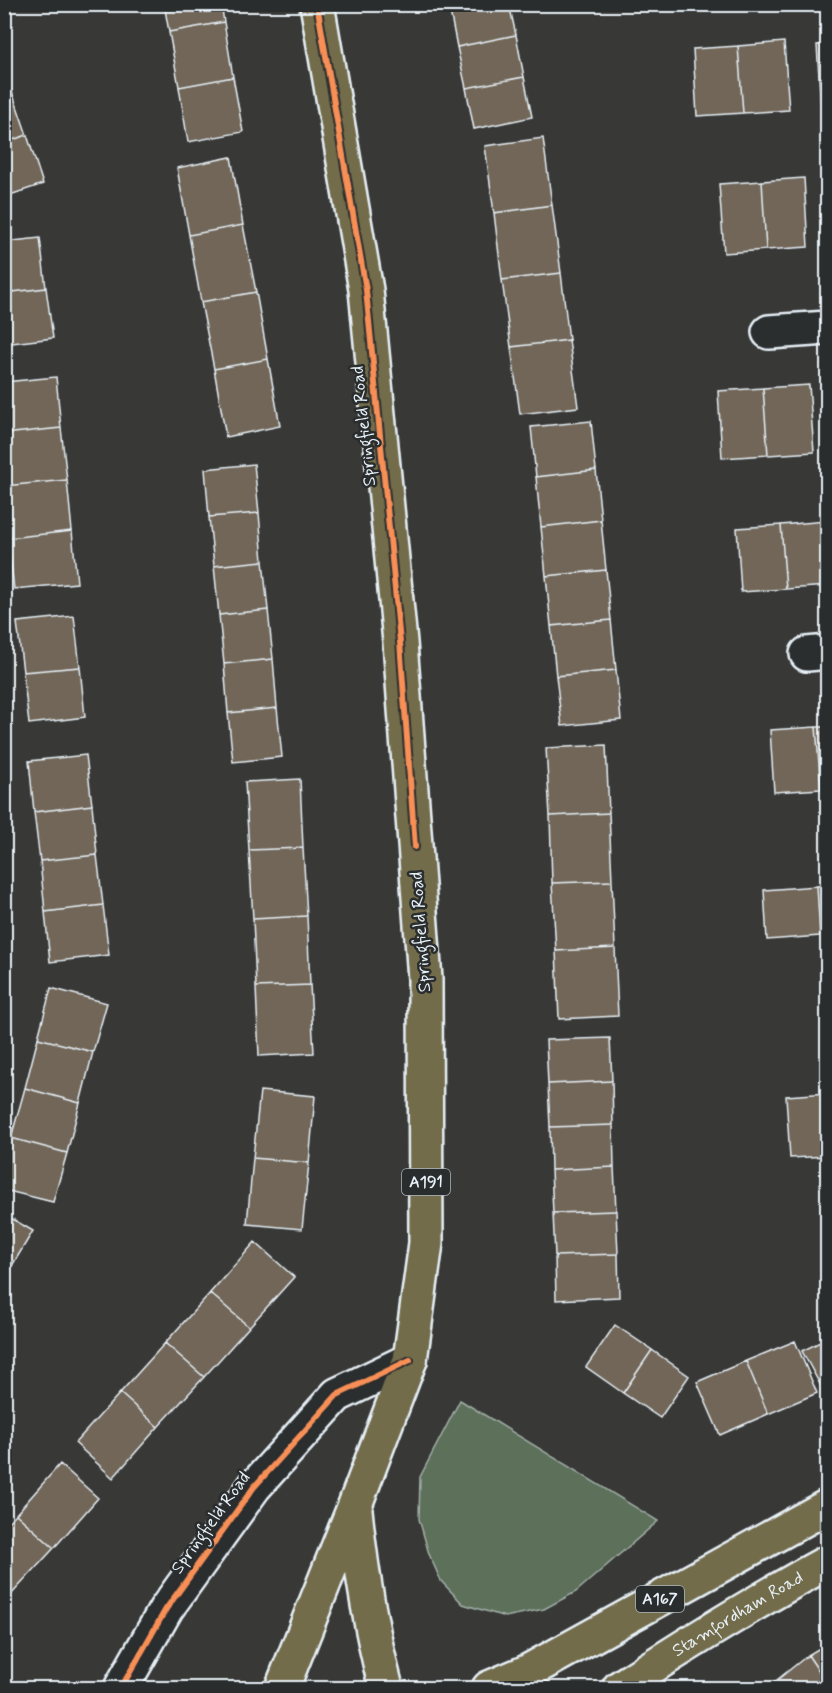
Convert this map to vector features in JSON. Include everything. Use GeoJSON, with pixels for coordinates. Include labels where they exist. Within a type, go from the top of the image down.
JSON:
{"type":"FeatureCollection","features":[{"type":"Feature","properties":{"kind":"main road","name":"Springfield Road"},"geometry":{"type":"LineString","coordinates":[[282,1689],[410,1360],[426,1243],[425,979],[400,642],[366,290],[317,4]]}},
{"type":"Feature","properties":{"kind":"main road","name":"Springfield Road"},"geometry":{"type":"LineString","coordinates":[[355,1505],[361,1568],[376,1650],[386,1689]]}},
{"type":"Feature","properties":{"kind":"main road","name":"A167"},"geometry":{"type":"LineString","coordinates":[[489,1689],[527,1672],[828,1506]]}},
{"type":"Feature","properties":{"kind":"main road","name":"Stamfordham Road"},"geometry":{"type":"LineString","coordinates":[[619,1689],[784,1586],[828,1562]]}},
{"type":"Feature","properties":{"kind":"street"},"geometry":{"type":"LineString","coordinates":[[770,332],[828,328]]}},
{"type":"Feature","properties":{"kind":"street","name":"Springfield Road"},"geometry":{"type":"LineString","coordinates":[[121,1689],[166,1609],[254,1487],[337,1395],[410,1360]]}},
{"type":"Feature","properties":{"kind":"green space"},"geometry":{"type":"Polygon","coordinates":[[[460,1400],[658,1521],[576,1592],[544,1609],[505,1617],[463,1604],[441,1581],[429,1554],[419,1519],[420,1477],[460,1400]]]}},
{"type":"Feature","properties":{"kind":"building"},"geometry":{"type":"Polygon","coordinates":[[[164,4],[221,4],[224,22],[169,32],[164,4]]]}},
{"type":"Feature","properties":{"kind":"building"},"geometry":{"type":"Polygon","coordinates":[[[454,4],[509,4],[516,35],[457,47],[449,6],[454,4]]]}},
{"type":"Feature","properties":{"kind":"building"},"geometry":{"type":"Polygon","coordinates":[[[224,22],[233,77],[179,87],[169,32],[224,22]]]}},
{"type":"Feature","properties":{"kind":"building"},"geometry":{"type":"Polygon","coordinates":[[[516,35],[524,77],[466,88],[457,47],[516,35]]]}},
{"type":"Feature","properties":{"kind":"building"},"geometry":{"type":"Polygon","coordinates":[[[784,42],[789,110],[743,113],[738,46],[784,42]]]}},
{"type":"Feature","properties":{"kind":"building"},"geometry":{"type":"Polygon","coordinates":[[[828,44],[828,109],[821,109],[817,45],[828,44]]]}},
{"type":"Feature","properties":{"kind":"building"},"geometry":{"type":"Polygon","coordinates":[[[738,46],[743,113],[697,116],[693,49],[738,46]]]}},
{"type":"Feature","properties":{"kind":"building"},"geometry":{"type":"Polygon","coordinates":[[[233,77],[243,132],[188,142],[179,87],[233,77]]]}},
{"type":"Feature","properties":{"kind":"building"},"geometry":{"type":"Polygon","coordinates":[[[524,77],[532,117],[474,129],[466,88],[524,77]]]}},
{"type":"Feature","properties":{"kind":"building"},"geometry":{"type":"Polygon","coordinates":[[[10,86],[27,135],[4,143],[4,88],[10,86]]]}},
{"type":"Feature","properties":{"kind":"building"},"geometry":{"type":"Polygon","coordinates":[[[27,135],[43,184],[4,197],[4,143],[27,135]]]}},
{"type":"Feature","properties":{"kind":"building"},"geometry":{"type":"Polygon","coordinates":[[[543,138],[552,205],[494,213],[485,146],[543,138]]]}},
{"type":"Feature","properties":{"kind":"building"},"geometry":{"type":"Polygon","coordinates":[[[231,157],[243,225],[189,235],[177,168],[231,157]]]}},
{"type":"Feature","properties":{"kind":"building"},"geometry":{"type":"Polygon","coordinates":[[[804,178],[808,247],[766,250],[762,181],[804,178]]]}},
{"type":"Feature","properties":{"kind":"building"},"geometry":{"type":"Polygon","coordinates":[[[762,181],[766,250],[724,253],[719,184],[762,181]]]}},
{"type":"Feature","properties":{"kind":"building"},"geometry":{"type":"Polygon","coordinates":[[[552,205],[561,273],[502,280],[494,213],[552,205]]]}},
{"type":"Feature","properties":{"kind":"building"},"geometry":{"type":"Polygon","coordinates":[[[243,225],[256,292],[201,302],[189,235],[243,225]]]}},
{"type":"Feature","properties":{"kind":"building"},"geometry":{"type":"Polygon","coordinates":[[[40,238],[46,288],[4,293],[4,242],[40,238]]]}},
{"type":"Feature","properties":{"kind":"building"},"geometry":{"type":"Polygon","coordinates":[[[561,273],[569,340],[511,347],[502,280],[561,273]]]}},
{"type":"Feature","properties":{"kind":"building"},"geometry":{"type":"Polygon","coordinates":[[[46,288],[53,338],[4,344],[4,293],[46,288]]]}},
{"type":"Feature","properties":{"kind":"building"},"geometry":{"type":"Polygon","coordinates":[[[256,292],[268,359],[214,369],[201,302],[256,292]]]}},
{"type":"Feature","properties":{"kind":"building"},"geometry":{"type":"Polygon","coordinates":[[[569,340],[578,407],[520,414],[511,347],[569,340]]]}},
{"type":"Feature","properties":{"kind":"building"},"geometry":{"type":"Polygon","coordinates":[[[268,359],[280,426],[226,437],[214,369],[268,359]]]}},
{"type":"Feature","properties":{"kind":"building"},"geometry":{"type":"Polygon","coordinates":[[[56,377],[61,428],[4,434],[4,382],[56,377]]]}},
{"type":"Feature","properties":{"kind":"building"},"geometry":{"type":"Polygon","coordinates":[[[809,385],[814,452],[768,455],[763,388],[809,385]]]}},
{"type":"Feature","properties":{"kind":"building"},"geometry":{"type":"Polygon","coordinates":[[[763,388],[768,455],[722,458],[718,391],[763,388]]]}},
{"type":"Feature","properties":{"kind":"building"},"geometry":{"type":"Polygon","coordinates":[[[591,421],[596,470],[536,477],[531,427],[591,421]]]}},
{"type":"Feature","properties":{"kind":"building"},"geometry":{"type":"Polygon","coordinates":[[[61,428],[67,480],[4,486],[4,434],[61,428]]]}},
{"type":"Feature","properties":{"kind":"building"},"geometry":{"type":"Polygon","coordinates":[[[254,464],[259,513],[209,517],[205,469],[254,464]]]}},
{"type":"Feature","properties":{"kind":"building"},"geometry":{"type":"Polygon","coordinates":[[[596,470],[601,520],[541,527],[536,477],[596,470]]]}},
{"type":"Feature","properties":{"kind":"building"},"geometry":{"type":"Polygon","coordinates":[[[67,480],[72,531],[8,538],[4,486],[67,480]]]}},
{"type":"Feature","properties":{"kind":"building"},"geometry":{"type":"Polygon","coordinates":[[[259,513],[263,561],[214,566],[209,517],[259,513]]]}},
{"type":"Feature","properties":{"kind":"building"},"geometry":{"type":"Polygon","coordinates":[[[601,520],[606,570],[546,576],[541,527],[601,520]]]}},
{"type":"Feature","properties":{"kind":"building"},"geometry":{"type":"Polygon","coordinates":[[[826,521],[828,586],[786,589],[781,525],[826,521]]]}},
{"type":"Feature","properties":{"kind":"building"},"geometry":{"type":"Polygon","coordinates":[[[781,525],[786,589],[741,592],[737,528],[781,525]]]}},
{"type":"Feature","properties":{"kind":"building"},"geometry":{"type":"Polygon","coordinates":[[[72,531],[77,583],[14,589],[8,538],[72,531]]]}},
{"type":"Feature","properties":{"kind":"building"},"geometry":{"type":"Polygon","coordinates":[[[263,561],[268,610],[219,615],[214,566],[263,561]]]}},
{"type":"Feature","properties":{"kind":"building"},"geometry":{"type":"Polygon","coordinates":[[[606,570],[611,620],[551,626],[546,576],[606,570]]]}},
{"type":"Feature","properties":{"kind":"building"},"geometry":{"type":"Polygon","coordinates":[[[268,610],[273,659],[224,664],[219,615],[268,610]]]}},
{"type":"Feature","properties":{"kind":"building"},"geometry":{"type":"Polygon","coordinates":[[[74,616],[80,667],[23,672],[17,622],[74,616]]]}},
{"type":"Feature","properties":{"kind":"building"},"geometry":{"type":"Polygon","coordinates":[[[611,620],[616,670],[556,676],[551,626],[611,620]]]}},
{"type":"Feature","properties":{"kind":"building"},"geometry":{"type":"Polygon","coordinates":[[[273,659],[277,708],[228,713],[224,664],[273,659]]]}},
{"type":"Feature","properties":{"kind":"building"},"geometry":{"type":"Polygon","coordinates":[[[80,667],[85,717],[29,724],[23,672],[80,667]]]}},
{"type":"Feature","properties":{"kind":"building"},"geometry":{"type":"Polygon","coordinates":[[[616,670],[621,720],[562,726],[556,676],[616,670]]]}},
{"type":"Feature","properties":{"kind":"building"},"geometry":{"type":"Polygon","coordinates":[[[277,708],[282,757],[233,762],[228,713],[277,708]]]}},
{"type":"Feature","properties":{"kind":"building"},"geometry":{"type":"Polygon","coordinates":[[[816,727],[828,727],[828,788],[821,789],[816,727]]]}},
{"type":"Feature","properties":{"kind":"building"},"geometry":{"type":"Polygon","coordinates":[[[816,727],[821,789],[774,792],[770,730],[816,727]]]}},
{"type":"Feature","properties":{"kind":"building"},"geometry":{"type":"Polygon","coordinates":[[[606,745],[609,813],[550,816],[546,748],[606,745]]]}},
{"type":"Feature","properties":{"kind":"building"},"geometry":{"type":"Polygon","coordinates":[[[86,755],[92,805],[34,812],[29,761],[86,755]]]}},
{"type":"Feature","properties":{"kind":"building"},"geometry":{"type":"Polygon","coordinates":[[[300,779],[303,848],[249,850],[245,782],[300,779]]]}},
{"type":"Feature","properties":{"kind":"building"},"geometry":{"type":"Polygon","coordinates":[[[92,805],[97,855],[40,861],[34,812],[92,805]]]}},
{"type":"Feature","properties":{"kind":"building"},"geometry":{"type":"Polygon","coordinates":[[[609,813],[612,881],[552,883],[550,816],[609,813]]]}},
{"type":"Feature","properties":{"kind":"building"},"geometry":{"type":"Polygon","coordinates":[[[303,848],[307,916],[253,919],[249,850],[303,848]]]}},
{"type":"Feature","properties":{"kind":"building"},"geometry":{"type":"Polygon","coordinates":[[[97,855],[103,905],[45,912],[40,861],[97,855]]]}},
{"type":"Feature","properties":{"kind":"building"},"geometry":{"type":"Polygon","coordinates":[[[612,881],[615,948],[556,951],[552,883],[612,881]]]}},
{"type":"Feature","properties":{"kind":"building"},"geometry":{"type":"Polygon","coordinates":[[[828,885],[828,935],[820,936],[817,886],[828,885]]]}},
{"type":"Feature","properties":{"kind":"building"},"geometry":{"type":"Polygon","coordinates":[[[817,886],[820,936],[767,940],[764,890],[817,886]]]}},
{"type":"Feature","properties":{"kind":"building"},"geometry":{"type":"Polygon","coordinates":[[[103,905],[109,955],[50,962],[45,912],[103,905]]]}},
{"type":"Feature","properties":{"kind":"building"},"geometry":{"type":"Polygon","coordinates":[[[307,916],[310,985],[256,987],[253,919],[307,916]]]}},
{"type":"Feature","properties":{"kind":"building"},"geometry":{"type":"Polygon","coordinates":[[[615,948],[618,1016],[559,1019],[556,951],[615,948]]]}},
{"type":"Feature","properties":{"kind":"building"},"geometry":{"type":"Polygon","coordinates":[[[310,985],[314,1053],[259,1056],[256,987],[310,985]]]}},
{"type":"Feature","properties":{"kind":"building"},"geometry":{"type":"Polygon","coordinates":[[[51,988],[107,1003],[93,1052],[38,1038],[51,988]]]}},
{"type":"Feature","properties":{"kind":"building"},"geometry":{"type":"Polygon","coordinates":[[[38,1038],[93,1052],[80,1103],[25,1088],[38,1038]]]}},
{"type":"Feature","properties":{"kind":"building"},"geometry":{"type":"Polygon","coordinates":[[[610,1038],[612,1081],[548,1084],[546,1040],[610,1038]]]}},
{"type":"Feature","properties":{"kind":"building"},"geometry":{"type":"Polygon","coordinates":[[[612,1081],[613,1125],[550,1127],[548,1084],[612,1081]]]}},
{"type":"Feature","properties":{"kind":"building"},"geometry":{"type":"Polygon","coordinates":[[[25,1088],[80,1103],[67,1153],[11,1138],[25,1088]]]}},
{"type":"Feature","properties":{"kind":"building"},"geometry":{"type":"Polygon","coordinates":[[[260,1091],[315,1096],[309,1163],[253,1158],[260,1091]]]}},
{"type":"Feature","properties":{"kind":"building"},"geometry":{"type":"Polygon","coordinates":[[[828,1093],[828,1156],[790,1158],[786,1096],[828,1093]]]}},
{"type":"Feature","properties":{"kind":"building"},"geometry":{"type":"Polygon","coordinates":[[[613,1125],[614,1167],[551,1170],[550,1127],[613,1125]]]}},
{"type":"Feature","properties":{"kind":"building"},"geometry":{"type":"Polygon","coordinates":[[[11,1138],[67,1153],[53,1202],[4,1190],[4,1162],[11,1138]]]}},
{"type":"Feature","properties":{"kind":"building"},"geometry":{"type":"Polygon","coordinates":[[[253,1158],[309,1163],[302,1229],[247,1224],[253,1158]]]}},
{"type":"Feature","properties":{"kind":"building"},"geometry":{"type":"Polygon","coordinates":[[[614,1167],[616,1211],[553,1213],[551,1170],[614,1167]]]}},
{"type":"Feature","properties":{"kind":"building"},"geometry":{"type":"Polygon","coordinates":[[[616,1211],[618,1254],[555,1256],[553,1213],[616,1211]]]}},
{"type":"Feature","properties":{"kind":"building"},"geometry":{"type":"Polygon","coordinates":[[[4,1214],[33,1231],[4,1279],[4,1214]]]}},
{"type":"Feature","properties":{"kind":"building"},"geometry":{"type":"Polygon","coordinates":[[[255,1242],[294,1277],[249,1327],[210,1293],[255,1242]]]}},
{"type":"Feature","properties":{"kind":"building"},"geometry":{"type":"Polygon","coordinates":[[[618,1254],[619,1297],[556,1300],[555,1256],[618,1254]]]}},
{"type":"Feature","properties":{"kind":"building"},"geometry":{"type":"Polygon","coordinates":[[[210,1293],[249,1327],[204,1377],[165,1343],[210,1293]]]}},
{"type":"Feature","properties":{"kind":"building"},"geometry":{"type":"Polygon","coordinates":[[[615,1325],[652,1350],[623,1393],[586,1367],[615,1325]]]}},
{"type":"Feature","properties":{"kind":"building"},"geometry":{"type":"Polygon","coordinates":[[[828,1338],[828,1399],[802,1351],[828,1338]]]}},
{"type":"Feature","properties":{"kind":"building"},"geometry":{"type":"Polygon","coordinates":[[[795,1341],[817,1393],[768,1414],[746,1361],[795,1341]]]}},
{"type":"Feature","properties":{"kind":"building"},"geometry":{"type":"Polygon","coordinates":[[[165,1343],[204,1377],[158,1427],[120,1393],[165,1343]]]}},
{"type":"Feature","properties":{"kind":"building"},"geometry":{"type":"Polygon","coordinates":[[[652,1350],[689,1376],[660,1418],[623,1393],[652,1350]]]}},
{"type":"Feature","properties":{"kind":"building"},"geometry":{"type":"Polygon","coordinates":[[[746,1361],[768,1414],[720,1435],[697,1382],[746,1361]]]}},
{"type":"Feature","properties":{"kind":"building"},"geometry":{"type":"Polygon","coordinates":[[[120,1393],[158,1427],[113,1478],[75,1443],[120,1393]]]}},
{"type":"Feature","properties":{"kind":"building"},"geometry":{"type":"Polygon","coordinates":[[[60,1464],[98,1498],[54,1548],[16,1514],[60,1464]]]}},
{"type":"Feature","properties":{"kind":"building"},"geometry":{"type":"Polygon","coordinates":[[[16,1514],[54,1548],[9,1597],[4,1593],[4,1526],[16,1514]]]}},
{"type":"Feature","properties":{"kind":"building"},"geometry":{"type":"Polygon","coordinates":[[[828,1643],[828,1685],[808,1655],[828,1643]]]}},
{"type":"Feature","properties":{"kind":"building"},"geometry":{"type":"Polygon","coordinates":[[[808,1655],[828,1688],[767,1688],[808,1655]]]}},
{"type":"Feature","properties":{"kind":"cycle path"},"geometry":{"type":"LineString","coordinates":[[317,4],[366,290],[400,642],[415,847]]}},
{"type":"Feature","properties":{"kind":"cycle path"},"geometry":{"type":"LineString","coordinates":[[121,1688],[166,1609],[254,1487],[337,1395],[410,1360]]}}]}
